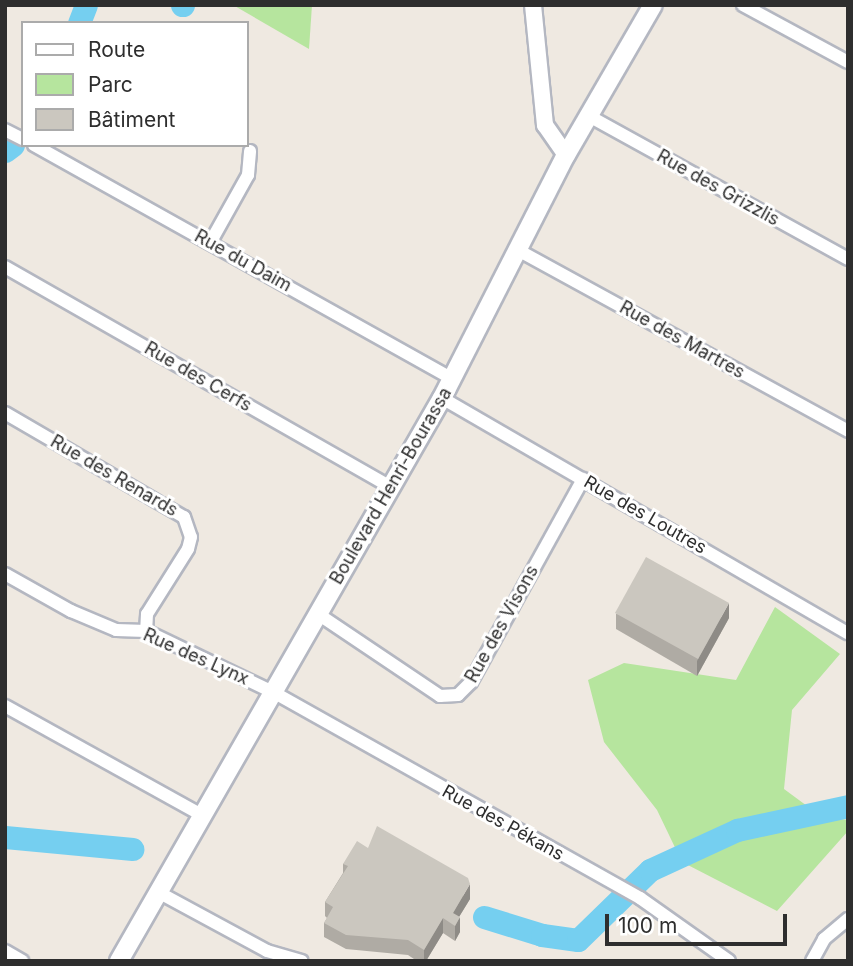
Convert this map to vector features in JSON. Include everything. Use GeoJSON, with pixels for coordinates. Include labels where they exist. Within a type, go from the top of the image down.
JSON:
{"type":"FeatureCollection","features":[{"type":"Feature","properties":{"kind":"main road","name":"Boulevard Henri-Bourassa"},"geometry":{"type":"LineString","coordinates":[[119,961],[442,397],[566,155],[653,5]]}},
{"type":"Feature","properties":{"kind":"street"},"geometry":{"type":"LineString","coordinates":[[533,5],[545,125],[566,155]]}},
{"type":"Feature","properties":{"kind":"street"},"geometry":{"type":"LineString","coordinates":[[743,5],[848,62]]}},
{"type":"Feature","properties":{"kind":"street","name":"Rue des Grizzlis"},"geometry":{"type":"LineString","coordinates":[[589,116],[848,259]]}},
{"type":"Feature","properties":{"kind":"street"},"geometry":{"type":"LineString","coordinates":[[5,130],[21,138]]}},
{"type":"Feature","properties":{"kind":"street","name":"Rue du Daim"},"geometry":{"type":"LineString","coordinates":[[38,147],[452,379]]}},
{"type":"Feature","properties":{"kind":"street"},"geometry":{"type":"LineString","coordinates":[[210,243],[248,175],[250,151]]}},
{"type":"Feature","properties":{"kind":"street","name":"Rue des Martres"},"geometry":{"type":"LineString","coordinates":[[516,249],[848,432]]}},
{"type":"Feature","properties":{"kind":"street","name":"Rue des Cerfs"},"geometry":{"type":"LineString","coordinates":[[5,268],[391,487]]}},
{"type":"Feature","properties":{"kind":"street","name":"Rue des Loutres"},"geometry":{"type":"LineString","coordinates":[[442,397],[848,633]]}},
{"type":"Feature","properties":{"kind":"street","name":"Rue des Renards"},"geometry":{"type":"LineString","coordinates":[[5,413],[184,517],[191,537],[188,549],[147,614],[146,631]]}},
{"type":"Feature","properties":{"kind":"street","name":"Rue des Visons"},"geometry":{"type":"LineString","coordinates":[[318,614],[440,696],[458,695],[471,682],[583,479]]}},
{"type":"Feature","properties":{"kind":"street","name":"Rue des Lynx"},"geometry":{"type":"LineString","coordinates":[[5,574],[116,630],[146,631],[273,692]]}},
{"type":"Feature","properties":{"kind":"street","name":"Rue des Pékans"},"geometry":{"type":"LineString","coordinates":[[273,692],[640,898],[729,961]]}},
{"type":"Feature","properties":{"kind":"street"},"geometry":{"type":"LineString","coordinates":[[5,706],[202,815]]}},
{"type":"Feature","properties":{"kind":"street"},"geometry":{"type":"LineString","coordinates":[[158,892],[267,951],[302,961]]}},
{"type":"Feature","properties":{"kind":"street"},"geometry":{"type":"LineString","coordinates":[[812,961],[824,939],[848,919]]}},
{"type":"Feature","properties":{"kind":"street"},"geometry":{"type":"LineString","coordinates":[[5,951],[22,961]]}},
{"type":"Feature","properties":{"kind":"green space"},"geometry":{"type":"Polygon","coordinates":[[[233,5],[312,5],[309,49],[233,5]]]}},
{"type":"Feature","properties":{"kind":"green space"},"geometry":{"type":"Polygon","coordinates":[[[775,607],[840,654],[792,710],[784,789],[822,817],[848,820],[848,831],[777,911],[682,862],[657,810],[604,742],[588,680],[624,663],[736,680],[775,607]]]}},
{"type":"Feature","properties":{"kind":"building"},"geometry":{"type":"Polygon","coordinates":[[[646,557],[729,603],[698,659],[615,613],[646,557]]]}},
{"type":"Feature","properties":{"kind":"building"},"geometry":{"type":"Polygon","coordinates":[[[377,826],[468,878],[470,884],[453,913],[460,917],[455,926],[443,918],[424,950],[408,940],[346,935],[324,923],[333,907],[325,902],[348,866],[343,864],[357,841],[368,848],[377,826]]]}},
{"type":"Feature","properties":{"kind":"waterway"},"geometry":{"type":"LineString","coordinates":[[80,21],[86,5]]}},
{"type":"Feature","properties":{"kind":"waterway"},"geometry":{"type":"LineString","coordinates":[[5,151],[13,145]]}},
{"type":"Feature","properties":{"kind":"waterway"},"geometry":{"type":"LineString","coordinates":[[484,917],[542,935],[578,940],[650,870],[737,830],[848,806]]}},
{"type":"Feature","properties":{"kind":"waterway"},"geometry":{"type":"LineString","coordinates":[[5,837],[132,849]]}}]}
